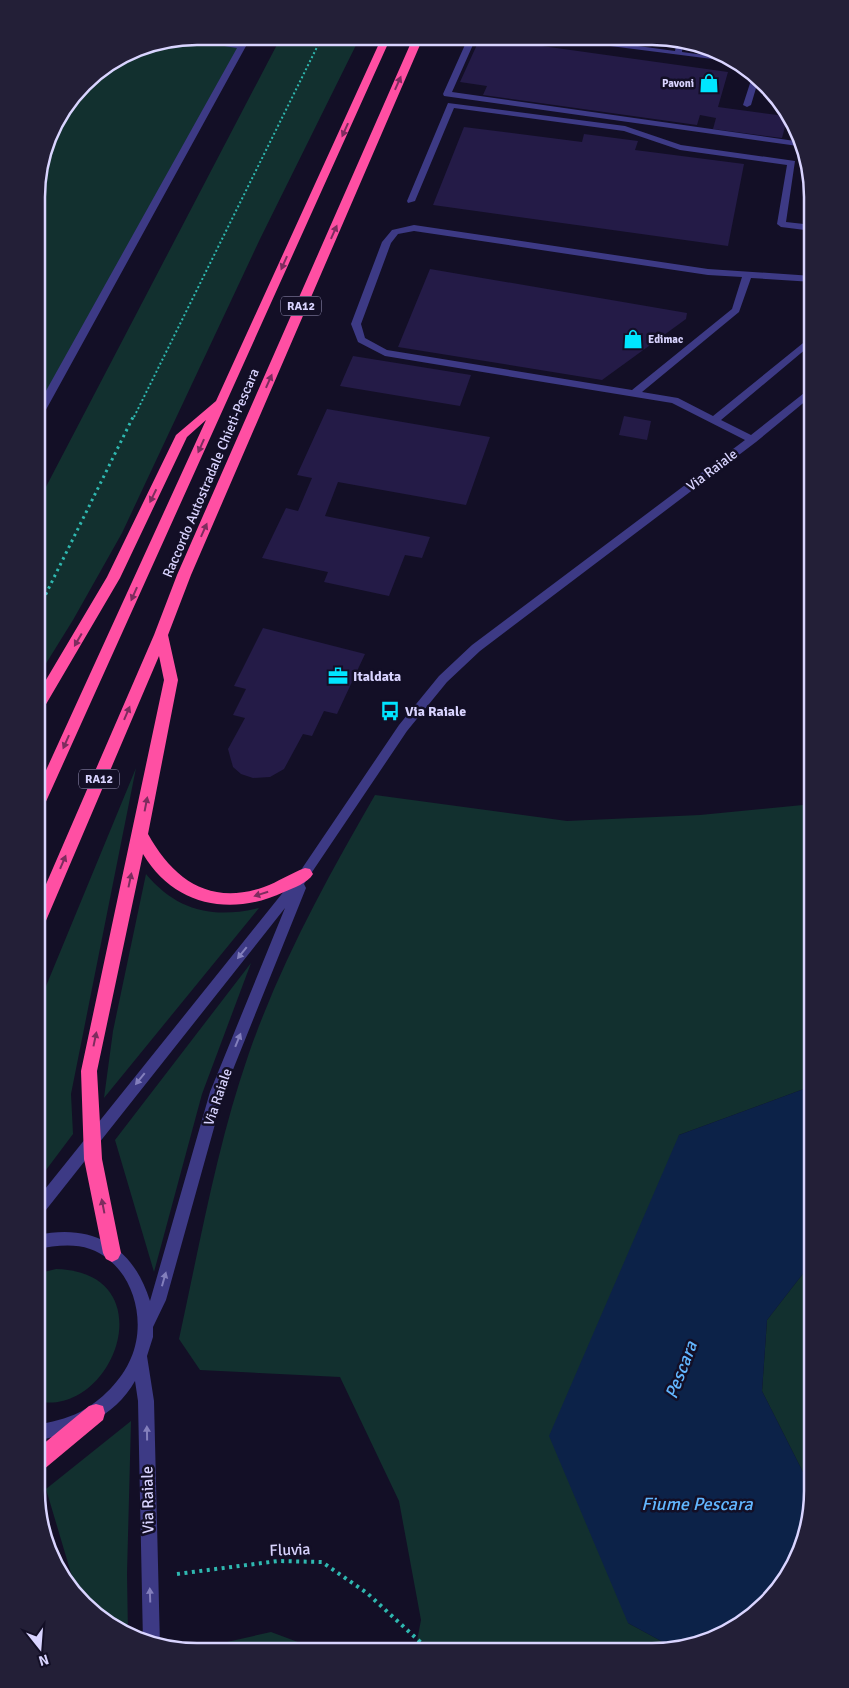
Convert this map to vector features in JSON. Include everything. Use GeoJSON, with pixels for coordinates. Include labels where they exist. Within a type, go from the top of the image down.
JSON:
{"type":"FeatureCollection","features":[{"type":"Feature","properties":{"kind":"highway","name":"Raccordo Autostradale Chieti-Pescara"},"geometry":{"type":"LineString","coordinates":[[45,788],[382,45]]}},
{"type":"Feature","properties":{"kind":"highway","name":"Raccordo Autostradale Chieti-Pescara"},"geometry":{"type":"LineString","coordinates":[[45,904],[161,635],[188,566],[415,45]]}},
{"type":"Feature","properties":{"kind":"highway"},"geometry":{"type":"LineString","coordinates":[[45,693],[113,578],[182,435],[221,402]]}},
{"type":"Feature","properties":{"kind":"highway"},"geometry":{"type":"LineString","coordinates":[[112,1254],[91,1140],[88,1071],[140,834],[170,680],[161,635]]}},
{"type":"Feature","properties":{"kind":"highway"},"geometry":{"type":"LineString","coordinates":[[140,834],[162,869],[178,884],[196,893],[217,898],[242,899],[264,894],[305,874]]}},
{"type":"Feature","properties":{"kind":"highway"},"geometry":{"type":"LineString","coordinates":[[45,1456],[96,1414]]}},
{"type":"Feature","properties":{"kind":"street"},"geometry":{"type":"LineString","coordinates":[[45,403],[242,46],[234,45]]}},
{"type":"Feature","properties":{"kind":"street"},"geometry":{"type":"LineString","coordinates":[[469,45],[447,94],[794,144]]}},
{"type":"Feature","properties":{"kind":"street"},"geometry":{"type":"LineString","coordinates":[[639,45],[713,58]]}},
{"type":"Feature","properties":{"kind":"street"},"geometry":{"type":"LineString","coordinates":[[678,53],[679,47]]}},
{"type":"Feature","properties":{"kind":"street"},"geometry":{"type":"LineString","coordinates":[[748,105],[753,84]]}},
{"type":"Feature","properties":{"kind":"street"},"geometry":{"type":"LineString","coordinates":[[411,201],[451,105],[625,129],[680,147],[792,163],[781,224],[804,227]]}},
{"type":"Feature","properties":{"kind":"street"},"geometry":{"type":"LineString","coordinates":[[752,440],[674,400],[384,353],[361,340],[356,324],[387,242],[395,232],[414,228],[708,272],[804,278]]}},
{"type":"Feature","properties":{"kind":"street"},"geometry":{"type":"LineString","coordinates":[[633,394],[736,310],[747,275]]}},
{"type":"Feature","properties":{"kind":"street"},"geometry":{"type":"LineString","coordinates":[[714,420],[804,345]]}},
{"type":"Feature","properties":{"kind":"street","name":"Via Raiale"},"geometry":{"type":"LineString","coordinates":[[45,1199],[305,874],[403,728],[443,679],[476,648],[752,440],[804,398]]}},
{"type":"Feature","properties":{"kind":"street","name":"Via Raiale"},"geometry":{"type":"LineString","coordinates":[[146,1324],[158,1300],[218,1092],[305,874]]}},
{"type":"Feature","properties":{"kind":"street"},"geometry":{"type":"LineString","coordinates":[[45,1241],[62,1238],[89,1242],[112,1254],[131,1272],[142,1296],[146,1324],[140,1356],[122,1388],[96,1414],[75,1425],[54,1432],[45,1432]]}},
{"type":"Feature","properties":{"kind":"street","name":"Via Raiale"},"geometry":{"type":"LineString","coordinates":[[140,1356],[146,1401],[152,1636]]}},
{"type":"Feature","properties":{"kind":"path"},"geometry":{"type":"LineString","coordinates":[[45,596],[318,45]]}},
{"type":"Feature","properties":{"kind":"path","name":"Fluvia"},"geometry":{"type":"LineString","coordinates":[[149,1576],[278,1561],[322,1562],[367,1593],[421,1643]]}},
{"type":"Feature","properties":{"kind":"green space"},"geometry":{"type":"Polygon","coordinates":[[[187,45],[243,45],[45,403],[45,187],[50,158],[65,121],[89,89],[104,76],[139,57],[158,50],[187,45]]]}},
{"type":"Feature","properties":{"kind":"green space"},"geometry":{"type":"Polygon","coordinates":[[[277,45],[356,45],[260,239],[122,533],[45,665],[45,489],[277,45]]]}},
{"type":"Feature","properties":{"kind":"green space"},"geometry":{"type":"Polygon","coordinates":[[[136,768],[71,1094],[73,1134],[45,1171],[45,989],[136,768]]]}},
{"type":"Feature","properties":{"kind":"green space"},"geometry":{"type":"Polygon","coordinates":[[[375,795],[567,821],[700,815],[804,805],[804,1089],[679,1135],[628,1623],[664,1642],[417,1643],[421,1620],[399,1501],[340,1377],[200,1370],[179,1339],[218,1159],[249,1053],[290,953],[375,795]]]}},
{"type":"Feature","properties":{"kind":"green space"},"geometry":{"type":"Polygon","coordinates":[[[146,874],[170,896],[183,904],[197,909],[226,913],[259,908],[104,1098],[113,1031],[146,874]]]}},
{"type":"Feature","properties":{"kind":"green space"},"geometry":{"type":"Polygon","coordinates":[[[251,963],[202,1094],[154,1272],[115,1140],[251,963]]]}},
{"type":"Feature","properties":{"kind":"green space"},"geometry":{"type":"Polygon","coordinates":[[[56,1269],[90,1276],[111,1293],[119,1317],[117,1343],[106,1368],[88,1388],[64,1401],[45,1401],[45,1272],[56,1269]]]}},
{"type":"Feature","properties":{"kind":"green space"},"geometry":{"type":"Polygon","coordinates":[[[804,1272],[804,1474],[762,1391],[767,1320],[804,1272]]]}},
{"type":"Feature","properties":{"kind":"green space"},"geometry":{"type":"Polygon","coordinates":[[[131,1421],[127,1574],[128,1626],[104,1612],[72,1578],[46,1489],[131,1421]]]}},
{"type":"Feature","properties":{"kind":"green space"},"geometry":{"type":"Polygon","coordinates":[[[271,1632],[301,1643],[227,1643],[271,1632]]]}},
{"type":"Feature","properties":{"kind":"water","name":"Fiume Pescara"},"geometry":{"type":"Polygon","coordinates":[[[804,1089],[804,1272],[767,1320],[762,1391],[804,1474],[804,1501],[796,1540],[784,1567],[760,1599],[728,1623],[701,1635],[664,1642],[628,1623],[549,1436],[679,1135],[804,1089]]]}},
{"type":"Feature","properties":{"kind":"building"},"geometry":{"type":"Polygon","coordinates":[[[477,45],[542,45],[728,72],[718,107],[780,115],[785,125],[782,138],[713,129],[716,118],[700,115],[697,125],[483,95],[487,86],[460,82],[477,45]]]}},
{"type":"Feature","properties":{"kind":"building"},"geometry":{"type":"Polygon","coordinates":[[[464,127],[582,142],[584,134],[638,141],[635,150],[744,164],[728,246],[433,205],[464,127]]]}},
{"type":"Feature","properties":{"kind":"building"},"geometry":{"type":"Polygon","coordinates":[[[430,269],[687,313],[686,319],[602,380],[398,347],[430,269]]]}},
{"type":"Feature","properties":{"kind":"building"},"geometry":{"type":"Polygon","coordinates":[[[353,356],[471,375],[460,406],[340,386],[353,356]]]}},
{"type":"Feature","properties":{"kind":"building"},"geometry":{"type":"Polygon","coordinates":[[[327,409],[490,437],[466,505],[338,482],[325,516],[430,537],[422,558],[405,555],[389,596],[324,582],[328,572],[262,558],[286,508],[298,511],[312,478],[297,475],[327,409]]]}},
{"type":"Feature","properties":{"kind":"building"},"geometry":{"type":"Polygon","coordinates":[[[624,416],[651,421],[647,440],[619,435],[624,416]]]}},
{"type":"Feature","properties":{"kind":"building"},"geometry":{"type":"Polygon","coordinates":[[[263,628],[365,654],[337,714],[324,711],[312,736],[303,734],[284,769],[270,777],[253,778],[241,774],[233,767],[228,749],[245,718],[233,715],[246,689],[234,686],[263,628]]]}},
{"type":"Feature","properties":{"kind":"place","name":"Pavoni"},"geometry":{"type":"Point","coordinates":[709,83]}},
{"type":"Feature","properties":{"kind":"place","name":"Edimac"},"geometry":{"type":"Point","coordinates":[633,339]}},
{"type":"Feature","properties":{"kind":"place","name":"Italdata"},"geometry":{"type":"Point","coordinates":[338,676]}},
{"type":"Feature","properties":{"kind":"place","name":"Via Raiale"},"geometry":{"type":"Point","coordinates":[390,711]}},
{"type":"Feature","properties":{"kind":"water label","name":"Pescara"},"geometry":{"type":"Point","coordinates":[681,1370]}}]}
